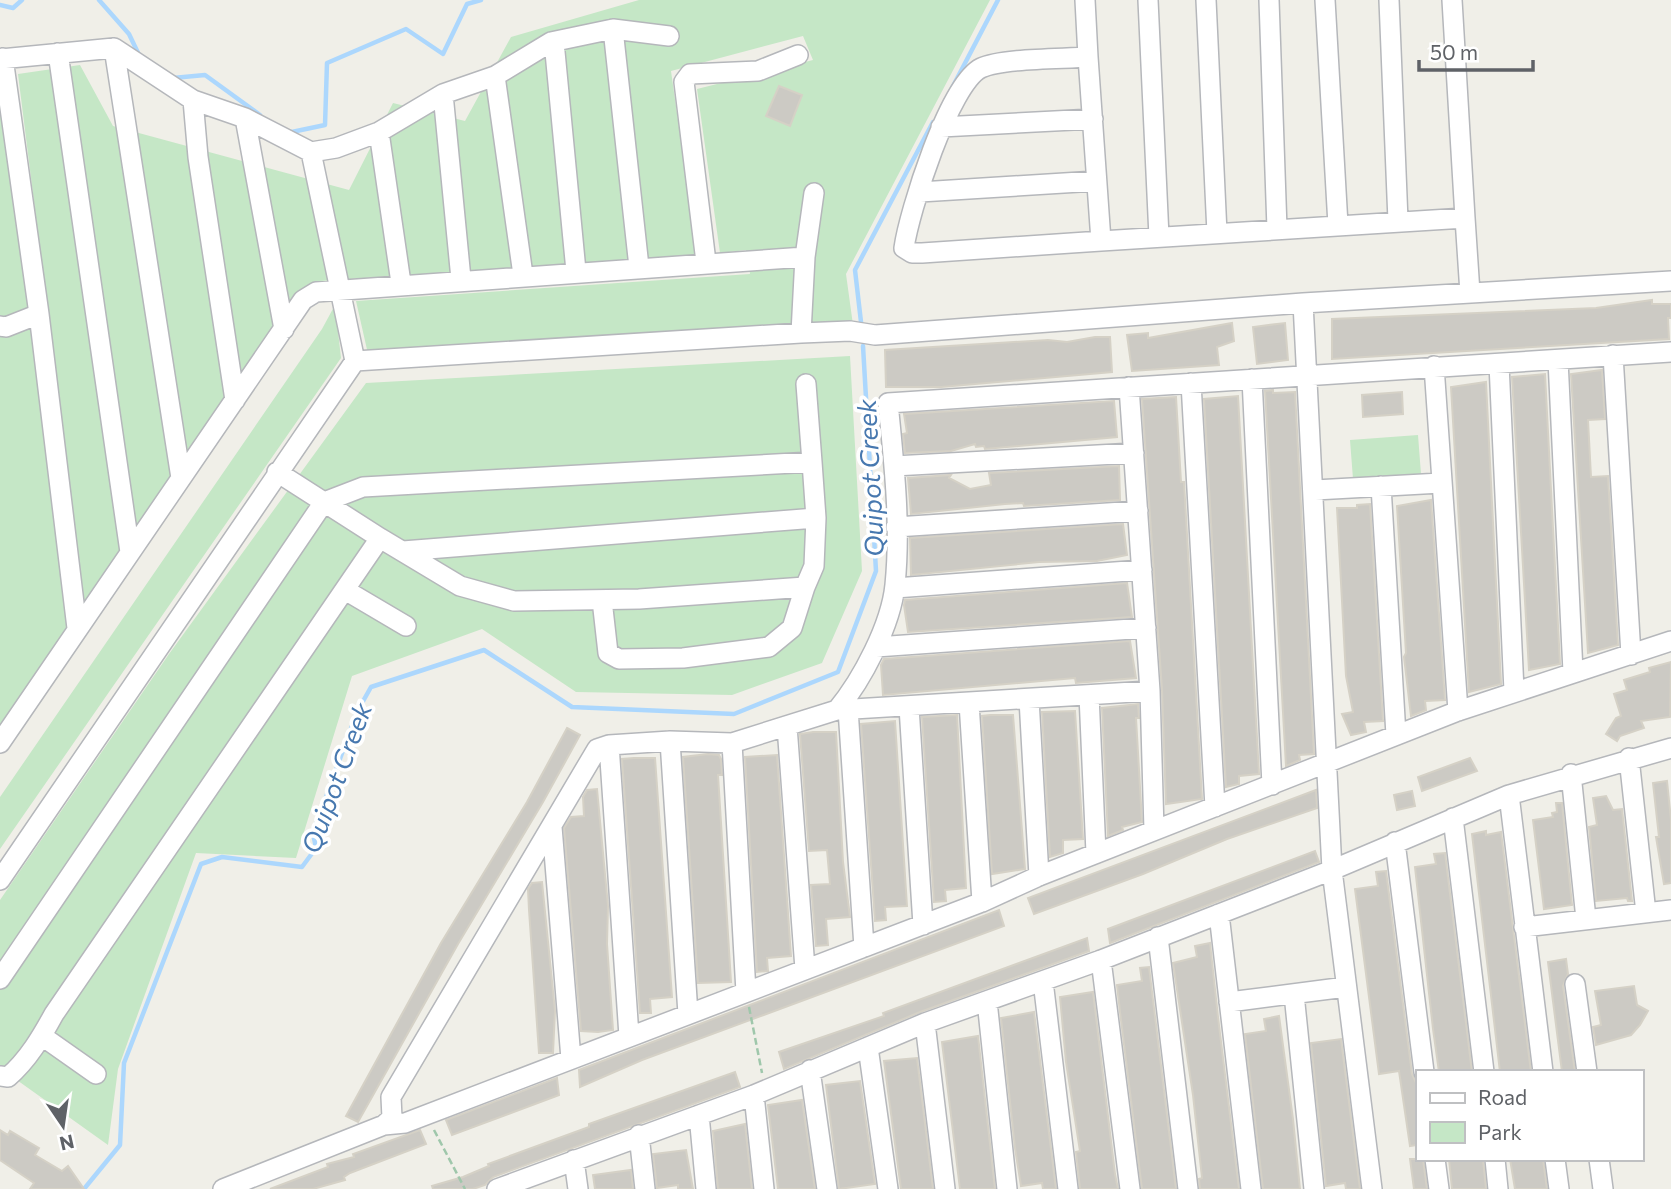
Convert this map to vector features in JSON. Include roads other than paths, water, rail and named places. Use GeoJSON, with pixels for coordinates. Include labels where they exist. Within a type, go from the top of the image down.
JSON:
{"type":"FeatureCollection","features":[{"type":"Feature","properties":{"kind":"street"},"geometry":{"type":"LineString","coordinates":[[1085,0],[1101,241]]}},
{"type":"Feature","properties":{"kind":"street"},"geometry":{"type":"LineString","coordinates":[[1148,0],[1159,237]]}},
{"type":"Feature","properties":{"kind":"street"},"geometry":{"type":"LineString","coordinates":[[1206,0],[1217,233]]}},
{"type":"Feature","properties":{"kind":"street"},"geometry":{"type":"LineString","coordinates":[[1269,0],[1277,229]]}},
{"type":"Feature","properties":{"kind":"street"},"geometry":{"type":"LineString","coordinates":[[1325,0],[1338,225]]}},
{"type":"Feature","properties":{"kind":"street"},"geometry":{"type":"LineString","coordinates":[[1389,0],[1398,221]]}},
{"type":"Feature","properties":{"kind":"street"},"geometry":{"type":"LineString","coordinates":[[1452,0],[1470,293]]}},
{"type":"Feature","properties":{"kind":"street"},"geometry":{"type":"LineString","coordinates":[[613,29],[639,267]]}},
{"type":"Feature","properties":{"kind":"street"},"geometry":{"type":"LineString","coordinates":[[77,628],[39,314],[1,58],[114,48],[193,100],[245,118],[311,152],[336,148],[379,132],[443,94],[495,76],[551,42],[613,29],[669,36]]}},
{"type":"Feature","properties":{"kind":"street"},"geometry":{"type":"LineString","coordinates":[[551,42],[576,271]]}},
{"type":"Feature","properties":{"kind":"street"},"geometry":{"type":"LineString","coordinates":[[114,48],[181,478]]}},
{"type":"Feature","properties":{"kind":"street"},"geometry":{"type":"LineString","coordinates":[[58,53],[130,552]]}},
{"type":"Feature","properties":{"kind":"street"},"geometry":{"type":"LineString","coordinates":[[706,262],[684,82],[690,74],[758,71],[798,55]]}},
{"type":"Feature","properties":{"kind":"street"},"geometry":{"type":"LineString","coordinates":[[1088,57],[982,67],[967,78],[942,128],[904,248],[912,253],[1465,218]]}},
{"type":"Feature","properties":{"kind":"street"},"geometry":{"type":"LineString","coordinates":[[495,76],[523,275]]}},
{"type":"Feature","properties":{"kind":"street"},"geometry":{"type":"LineString","coordinates":[[443,94],[461,279]]}},
{"type":"Feature","properties":{"kind":"street"},"geometry":{"type":"LineString","coordinates":[[193,100],[198,157],[235,400]]}},
{"type":"Feature","properties":{"kind":"street"},"geometry":{"type":"LineString","coordinates":[[245,118],[284,329]]}},
{"type":"Feature","properties":{"kind":"street"},"geometry":{"type":"LineString","coordinates":[[942,128],[1093,119]]}},
{"type":"Feature","properties":{"kind":"street"},"geometry":{"type":"LineString","coordinates":[[379,132],[401,283]]}},
{"type":"Feature","properties":{"kind":"street"},"geometry":{"type":"LineString","coordinates":[[0,880],[355,360],[311,152]]}},
{"type":"Feature","properties":{"kind":"street"},"geometry":{"type":"LineString","coordinates":[[920,192],[1096,181]]}},
{"type":"Feature","properties":{"kind":"street"},"geometry":{"type":"LineString","coordinates":[[801,333],[805,257],[814,193]]}},
{"type":"Feature","properties":{"kind":"street"},"geometry":{"type":"LineString","coordinates":[[0,743],[303,300],[316,292],[401,283],[805,257]]}},
{"type":"Feature","properties":{"kind":"street"},"geometry":{"type":"LineString","coordinates":[[355,360],[801,333],[850,331],[875,335],[1303,303],[1671,281]]}},
{"type":"Feature","properties":{"kind":"street"},"geometry":{"type":"LineString","coordinates":[[1303,303],[1315,490],[1332,870],[1372,1189]]}},
{"type":"Feature","properties":{"kind":"street"},"geometry":{"type":"LineString","coordinates":[[0,326],[6,327],[39,314]]}},
{"type":"Feature","properties":{"kind":"street"},"geometry":{"type":"LineString","coordinates":[[863,947],[842,710],[876,647],[895,588],[894,466],[888,403],[1671,352]]}},
{"type":"Feature","properties":{"kind":"street"},"geometry":{"type":"LineString","coordinates":[[1613,355],[1631,655]]}},
{"type":"Feature","properties":{"kind":"street"},"geometry":{"type":"LineString","coordinates":[[1558,360],[1573,672]]}},
{"type":"Feature","properties":{"kind":"street"},"geometry":{"type":"LineString","coordinates":[[1499,364],[1514,691]]}},
{"type":"Feature","properties":{"kind":"street"},"geometry":{"type":"LineString","coordinates":[[1434,366],[1458,711]]}},
{"type":"Feature","properties":{"kind":"street"},"geometry":{"type":"LineString","coordinates":[[1252,379],[1272,785]]}},
{"type":"Feature","properties":{"kind":"street"},"geometry":{"type":"LineString","coordinates":[[1191,383],[1215,807]]}},
{"type":"Feature","properties":{"kind":"street"},"geometry":{"type":"LineString","coordinates":[[602,600],[608,653],[620,659],[683,658],[769,646],[792,628],[814,566],[816,518],[806,384]]}},
{"type":"Feature","properties":{"kind":"street"},"geometry":{"type":"LineString","coordinates":[[1129,387],[1150,691],[1154,830]]}},
{"type":"Feature","properties":{"kind":"street"},"geometry":{"type":"LineString","coordinates":[[894,466],[1134,453]]}},
{"type":"Feature","properties":{"kind":"street"},"geometry":{"type":"LineString","coordinates":[[0,979],[324,502],[363,487],[812,462]]}},
{"type":"Feature","properties":{"kind":"street"},"geometry":{"type":"LineString","coordinates":[[277,472],[460,586],[513,601],[602,600],[806,587]]}},
{"type":"Feature","properties":{"kind":"street"},"geometry":{"type":"LineString","coordinates":[[1315,490],[1441,483]]}},
{"type":"Feature","properties":{"kind":"street"},"geometry":{"type":"LineString","coordinates":[[1381,486],[1396,735]]}},
{"type":"Feature","properties":{"kind":"street"},"geometry":{"type":"LineString","coordinates":[[896,527],[1138,510]]}},
{"type":"Feature","properties":{"kind":"street"},"geometry":{"type":"LineString","coordinates":[[403,551],[816,518]]}},
{"type":"Feature","properties":{"kind":"street"},"geometry":{"type":"LineString","coordinates":[[0,1076],[8,1077],[18,1068],[42,1036],[54,1014],[380,538]]}},
{"type":"Feature","properties":{"kind":"street"},"geometry":{"type":"LineString","coordinates":[[895,588],[1142,569]]}},
{"type":"Feature","properties":{"kind":"street"},"geometry":{"type":"LineString","coordinates":[[345,590],[406,626]]}},
{"type":"Feature","properties":{"kind":"street"},"geometry":{"type":"LineString","coordinates":[[876,647],[1146,628]]}},
{"type":"Feature","properties":{"kind":"street"},"geometry":{"type":"LineString","coordinates":[[223,1189],[384,1125],[405,1123],[982,902],[1096,853],[1458,711],[1671,641]]}},
{"type":"Feature","properties":{"kind":"street"},"geometry":{"type":"LineString","coordinates":[[384,1125],[392,1118],[389,1104],[391,1097],[552,827],[587,761],[597,749],[609,745],[670,741],[732,743],[842,710],[1150,691]]}},
{"type":"Feature","properties":{"kind":"street"},"geometry":{"type":"LineString","coordinates":[[1088,695],[1096,853]]}},
{"type":"Feature","properties":{"kind":"street"},"geometry":{"type":"LineString","coordinates":[[1029,699],[1039,876]]}},
{"type":"Feature","properties":{"kind":"street"},"geometry":{"type":"LineString","coordinates":[[969,703],[982,902]]}},
{"type":"Feature","properties":{"kind":"street"},"geometry":{"type":"LineString","coordinates":[[909,707],[922,925]]}},
{"type":"Feature","properties":{"kind":"street"},"geometry":{"type":"LineString","coordinates":[[787,726],[805,969]]}},
{"type":"Feature","properties":{"kind":"street"},"geometry":{"type":"LineString","coordinates":[[670,741],[688,1014]]}},
{"type":"Feature","properties":{"kind":"street"},"geometry":{"type":"LineString","coordinates":[[732,743],[746,992]]}},
{"type":"Feature","properties":{"kind":"street"},"geometry":{"type":"LineString","coordinates":[[609,745],[629,1036]]}},
{"type":"Feature","properties":{"kind":"street"},"geometry":{"type":"LineString","coordinates":[[497,1189],[524,1184],[574,1160],[760,1092],[925,1023],[1101,960],[1332,870],[1509,795],[1571,774],[1671,748]]}},
{"type":"Feature","properties":{"kind":"street"},"geometry":{"type":"LineString","coordinates":[[1629,758],[1646,912]]}},
{"type":"Feature","properties":{"kind":"street"},"geometry":{"type":"LineString","coordinates":[[1571,774],[1586,919]]}},
{"type":"Feature","properties":{"kind":"street"},"geometry":{"type":"LineString","coordinates":[[1509,795],[1543,1070]]}},
{"type":"Feature","properties":{"kind":"street"},"geometry":{"type":"LineString","coordinates":[[1453,818],[1484,1070]]}},
{"type":"Feature","properties":{"kind":"street"},"geometry":{"type":"LineString","coordinates":[[552,827],[571,1059]]}},
{"type":"Feature","properties":{"kind":"street"},"geometry":{"type":"LineString","coordinates":[[1395,842],[1424,1070]]}},
{"type":"Feature","properties":{"kind":"street"},"geometry":{"type":"LineString","coordinates":[[1524,927],[1671,910]]}},
{"type":"Feature","properties":{"kind":"street"},"geometry":{"type":"LineString","coordinates":[[1219,914],[1251,1189]]}},
{"type":"Feature","properties":{"kind":"street"},"geometry":{"type":"LineString","coordinates":[[1158,937],[1188,1189]]}},
{"type":"Feature","properties":{"kind":"street"},"geometry":{"type":"LineString","coordinates":[[1101,960],[1130,1189]]}},
{"type":"Feature","properties":{"kind":"street"},"geometry":{"type":"LineString","coordinates":[[1043,981],[1068,1189]]}},
{"type":"Feature","properties":{"kind":"street"},"geometry":{"type":"LineString","coordinates":[[1575,984],[1587,1070]]}},
{"type":"Feature","properties":{"kind":"street"},"geometry":{"type":"LineString","coordinates":[[1229,1002],[1346,987]]}},
{"type":"Feature","properties":{"kind":"street"},"geometry":{"type":"LineString","coordinates":[[1294,994],[1314,1189]]}},
{"type":"Feature","properties":{"kind":"street"},"geometry":{"type":"LineString","coordinates":[[986,1001],[1007,1189]]}},
{"type":"Feature","properties":{"kind":"street"},"geometry":{"type":"LineString","coordinates":[[925,1023],[945,1189]]}},
{"type":"Feature","properties":{"kind":"street"},"geometry":{"type":"LineString","coordinates":[[42,1036],[96,1074]]}},
{"type":"Feature","properties":{"kind":"street"},"geometry":{"type":"LineString","coordinates":[[868,1046],[888,1189]]}},
{"type":"Feature","properties":{"kind":"street"},"geometry":{"type":"LineString","coordinates":[[810,1070],[827,1189]]}},
{"type":"Feature","properties":{"kind":"street"},"geometry":{"type":"LineString","coordinates":[[760,1092],[764,1189]]}},
{"type":"Feature","properties":{"kind":"street"},"geometry":{"type":"LineString","coordinates":[[699,1115],[706,1189]]}},
{"type":"Feature","properties":{"kind":"street"},"geometry":{"type":"LineString","coordinates":[[639,1135],[645,1189]]}},
{"type":"Feature","properties":{"kind":"street"},"geometry":{"type":"LineString","coordinates":[[574,1160],[578,1189]]}},
{"type":"Feature","properties":{"kind":"street"},"geometry":{"type":"LineString","coordinates":[[1435,1161],[1439,1189]]}},
{"type":"Feature","properties":{"kind":"street"},"geometry":{"type":"LineString","coordinates":[[1495,1161],[1498,1189]]}},
{"type":"Feature","properties":{"kind":"street"},"geometry":{"type":"LineString","coordinates":[[1555,1161],[1559,1189]]}},
{"type":"Feature","properties":{"kind":"street"},"geometry":{"type":"LineString","coordinates":[[1599,1161],[1603,1189]]}},
{"type":"Feature","properties":{"kind":"waterway"},"geometry":{"type":"LineString","coordinates":[[0,5],[13,8],[22,0]]}},
{"type":"Feature","properties":{"kind":"waterway"},"geometry":{"type":"LineString","coordinates":[[99,0],[129,34],[139,55]]}},
{"type":"Feature","properties":{"kind":"waterway"},"geometry":{"type":"LineString","coordinates":[[287,133],[325,125],[327,63],[406,29],[443,54],[467,4],[481,0]]}},
{"type":"Feature","properties":{"kind":"waterway","name":"Quipot Creek"},"geometry":{"type":"LineString","coordinates":[[951,90],[998,0]]}},
{"type":"Feature","properties":{"kind":"waterway"},"geometry":{"type":"LineString","coordinates":[[173,78],[205,75],[260,115]]}},
{"type":"Feature","properties":{"kind":"waterway","name":"Quipot Creek"},"geometry":{"type":"LineString","coordinates":[[861,322],[855,270],[933,122]]}},
{"type":"Feature","properties":{"kind":"waterway","name":"Quipot Creek"},"geometry":{"type":"LineString","coordinates":[[84,1189],[120,1145],[124,1063],[201,864],[222,857],[302,867],[316,848],[313,833],[357,712],[371,687],[484,650],[572,707],[734,714],[838,672],[876,571],[863,346]]}}]}
